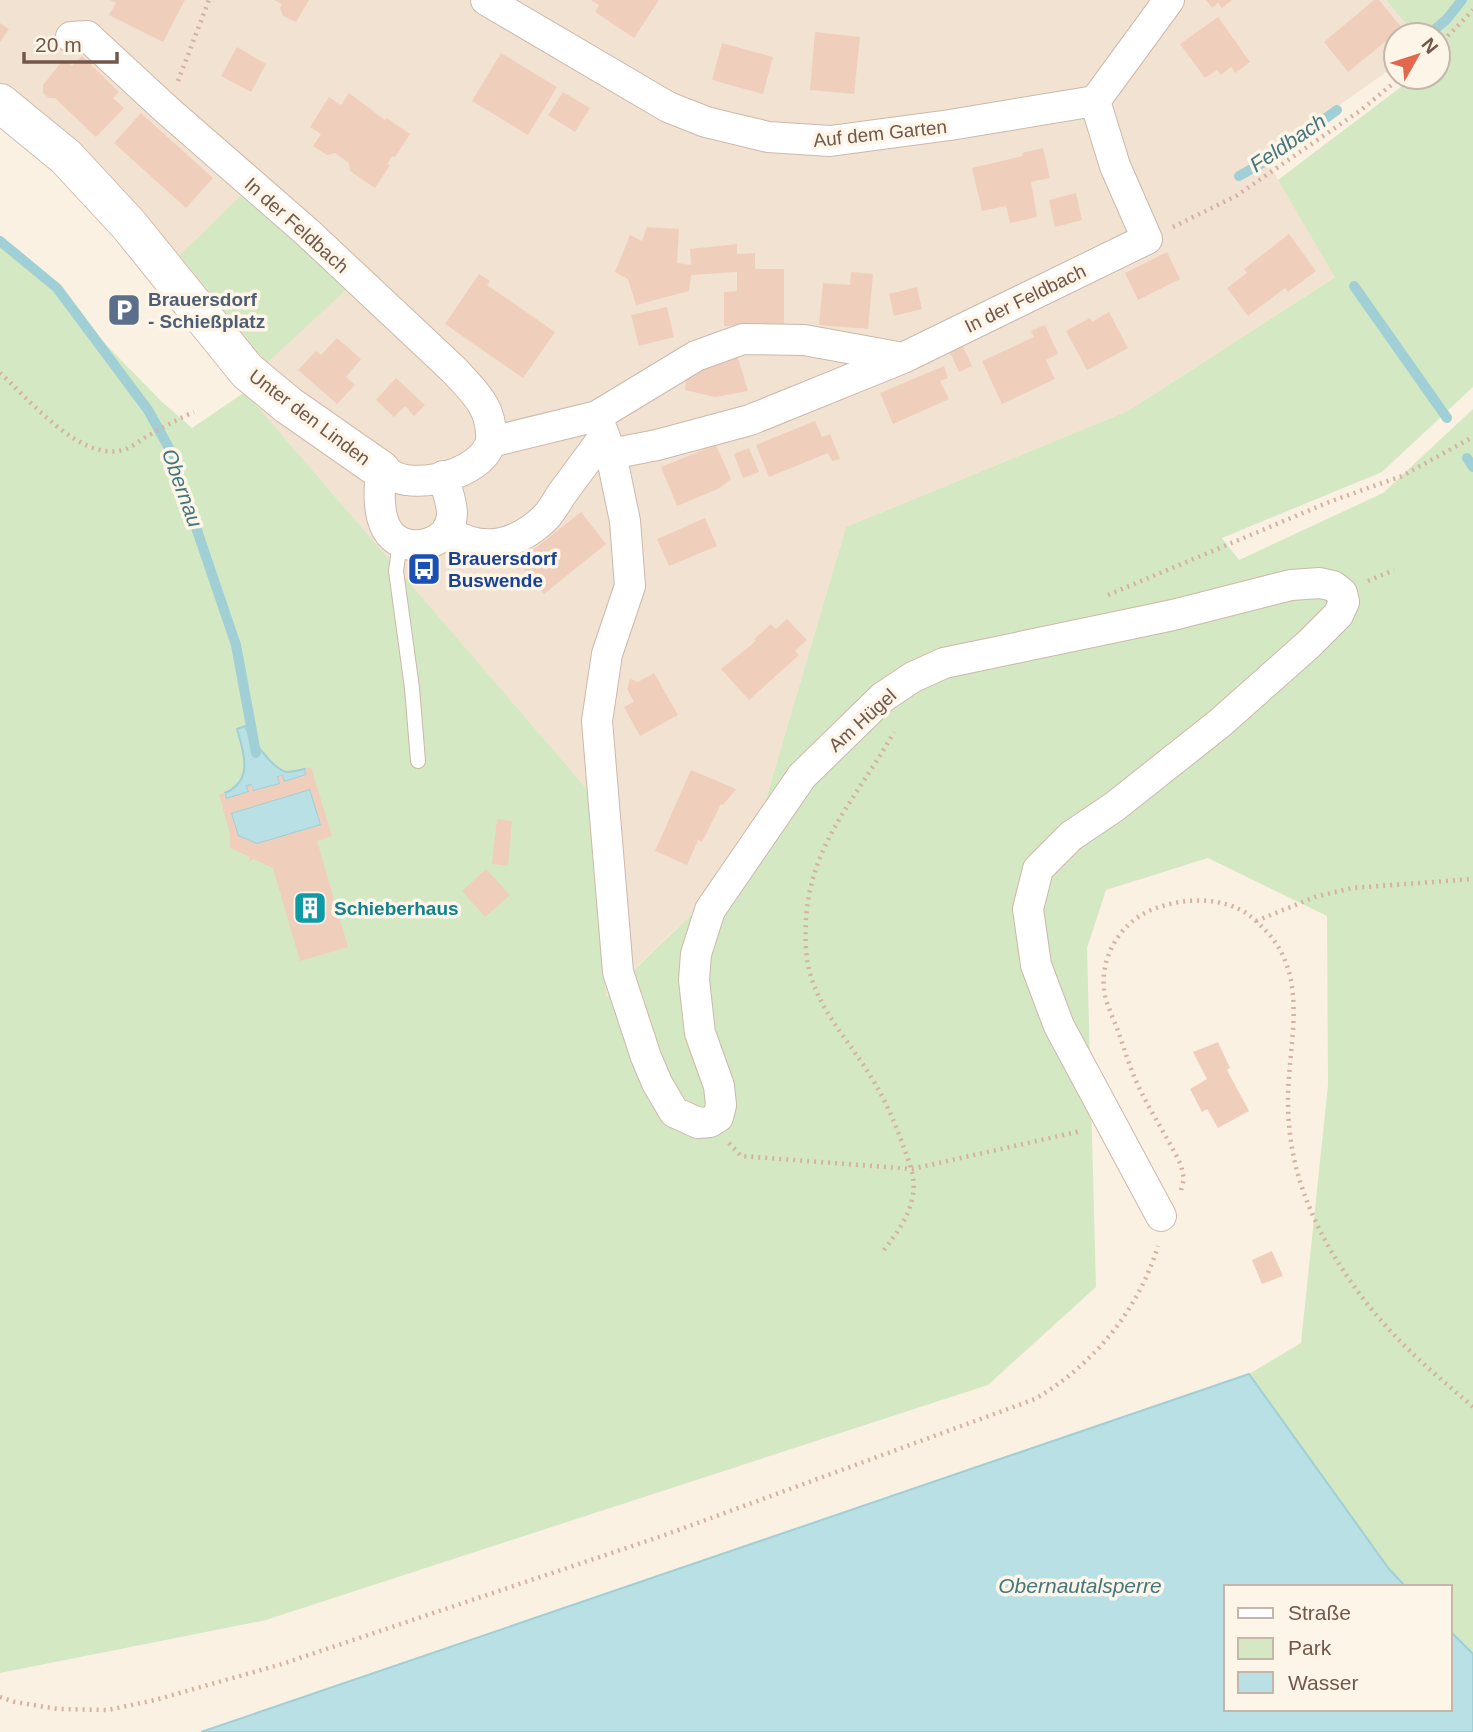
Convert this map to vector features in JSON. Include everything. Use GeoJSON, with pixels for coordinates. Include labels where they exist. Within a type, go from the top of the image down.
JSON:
{"type":"FeatureCollection","features":[{"type":"Feature","properties":{"kind":"street","name":"Auf dem Garten"},"geometry":{"type":"LineString","coordinates":[[486,0],[668,107],[706,122],[768,137],[830,141],[1095,102]]}},
{"type":"Feature","properties":{"kind":"street"},"geometry":{"type":"LineString","coordinates":[[1147,239],[1115,166],[1095,102],[1169,0]]}},
{"type":"Feature","properties":{"kind":"street","name":"In der Feldbach"},"geometry":{"type":"LineString","coordinates":[[71,37],[87,36],[307,232],[462,379],[491,417],[491,442],[604,436],[657,444],[750,420],[903,358],[1147,239]]}},
{"type":"Feature","properties":{"kind":"street","name":"Unter den Linden"},"geometry":{"type":"LineString","coordinates":[[0,103],[66,157],[129,225],[247,371],[288,405],[381,470],[379,492],[384,520],[389,533],[400,542]]}},
{"type":"Feature","properties":{"kind":"street","name":"In der Feldbach"},"geometry":{"type":"LineString","coordinates":[[451,520],[451,533],[463,541],[481,545],[496,546],[520,535],[545,518],[604,436],[696,356],[743,339],[804,340],[903,358]]}},
{"type":"Feature","properties":{"kind":"street"},"geometry":{"type":"LineString","coordinates":[[604,436],[625,521],[630,586],[607,654],[597,721],[618,972],[646,1057],[674,1112],[698,1123],[710,1122]]}},
{"type":"Feature","properties":{"kind":"street"},"geometry":{"type":"LineString","coordinates":[[381,470],[410,481],[443,476],[470,468],[488,451],[491,442]]}},
{"type":"Feature","properties":{"kind":"street"},"geometry":{"type":"LineString","coordinates":[[400,542],[424,546],[442,535],[451,520],[450,500],[443,476]]}},
{"type":"Feature","properties":{"kind":"street","name":"Am Hügel"},"geometry":{"type":"LineString","coordinates":[[710,1122],[718,1117],[721,1105],[719,1086],[700,1033],[694,980],[696,954],[710,910],[802,775],[883,697],[913,677],[944,663],[1173,615],[1292,585],[1320,583],[1333,586],[1342,593],[1344,602],[1338,615],[1328,625],[1220,723],[1114,807],[1071,836],[1038,869],[1028,909],[1036,965],[1059,1026],[1113,1124],[1161,1226]]}},
{"type":"Feature","properties":{"kind":"lane"},"geometry":{"type":"LineString","coordinates":[[400,542],[396,570],[412,688],[418,761]]}},
{"type":"Feature","properties":{"kind":"path"},"geometry":{"type":"LineString","coordinates":[[167,110],[209,0]]}},
{"type":"Feature","properties":{"kind":"path"},"geometry":{"type":"LineString","coordinates":[[1452,32],[1473,10]]}},
{"type":"Feature","properties":{"kind":"path"},"geometry":{"type":"LineString","coordinates":[[1147,239],[1236,196],[1361,110],[1384,91]]}},
{"type":"Feature","properties":{"kind":"path"},"geometry":{"type":"LineString","coordinates":[[0,373],[82,445],[107,453],[125,450],[175,420],[194,412]]}},
{"type":"Feature","properties":{"kind":"path"},"geometry":{"type":"LineString","coordinates":[[1099,598],[1329,502],[1402,476],[1473,437]]}},
{"type":"Feature","properties":{"kind":"path"},"geometry":{"type":"LineString","coordinates":[[884,1250],[909,1212],[913,1197],[912,1169],[877,1088],[823,1009],[810,978],[806,948],[812,880],[823,848],[843,809],[896,729]]}},
{"type":"Feature","properties":{"kind":"path"},"geometry":{"type":"LineString","coordinates":[[1256,921],[1315,897],[1352,888],[1473,879]]}},
{"type":"Feature","properties":{"kind":"path"},"geometry":{"type":"LineString","coordinates":[[0,1697],[58,1709],[108,1710],[155,1700],[282,1664],[662,1536],[1035,1399],[1059,1385],[1101,1348],[1123,1318],[1152,1265],[1161,1226],[1178,1198],[1184,1179],[1174,1152],[1136,1081],[1105,997],[1104,977],[1107,956],[1128,925],[1143,913],[1177,901],[1217,902],[1240,909],[1256,921],[1284,956],[1294,996],[1288,1099],[1290,1137],[1295,1166],[1317,1226],[1358,1290],[1398,1339],[1473,1407]]}},
{"type":"Feature","properties":{"kind":"path"},"geometry":{"type":"LineString","coordinates":[[710,1122],[741,1156],[912,1169],[1113,1124]]}},
{"type":"Feature","properties":{"kind":"shaded area"},"geometry":{"type":"Polygon","coordinates":[[[0,0],[1386,0],[1403,21],[1382,21],[1382,75],[1265,158],[1336,276],[1128,411],[846,527],[748,860],[605,997],[587,789],[263,413],[55,165],[0,127],[0,0]]]}},
{"type":"Feature","properties":{"kind":"green space"},"geometry":{"type":"Polygon","coordinates":[[[1386,0],[1473,0],[1473,387],[1382,472],[1222,538],[1239,560],[1383,493],[1473,409],[1473,1654],[1452,1633],[1452,1585],[1404,1585],[1389,1569],[1249,1374],[1301,1343],[1328,1085],[1327,916],[1208,858],[1106,890],[1087,948],[1096,1287],[988,1385],[266,1620],[0,1673],[0,239],[7,243],[161,401],[192,428],[245,392],[587,789],[606,997],[748,860],[846,527],[1128,411],[1335,277],[1278,180],[1396,91],[1452,91],[1452,21],[1403,21],[1386,0]]]}},
{"type":"Feature","properties":{"kind":"green space"},"geometry":{"type":"Polygon","coordinates":[[[247,190],[351,285],[267,363],[180,255],[247,190]]]}},
{"type":"Feature","properties":{"kind":"water"},"geometry":{"type":"Polygon","coordinates":[[[245,726],[275,766],[287,772],[305,769],[306,775],[284,782],[282,776],[278,777],[280,784],[253,791],[251,785],[247,786],[249,792],[226,799],[225,793],[234,788],[243,773],[244,756],[237,729],[245,726]]]}},
{"type":"Feature","properties":{"kind":"water"},"geometry":{"type":"Polygon","coordinates":[[[310,789],[321,825],[257,844],[238,836],[231,813],[310,789]]]}},
{"type":"Feature","properties":{"kind":"water","name":"Obernautalsperre"},"geometry":{"type":"Polygon","coordinates":[[[1249,1374],[1389,1569],[1404,1585],[1224,1585],[1224,1711],[1452,1711],[1452,1633],[1473,1654],[1473,1732],[201,1732],[1249,1374]]]}},
{"type":"Feature","properties":{"kind":"building"},"geometry":{"type":"Polygon","coordinates":[[[110,0],[185,0],[163,42],[109,15],[116,3],[110,0]]]}},
{"type":"Feature","properties":{"kind":"building"},"geometry":{"type":"Polygon","coordinates":[[[274,0],[309,0],[296,22],[283,16],[280,8],[282,4],[274,0]]]}},
{"type":"Feature","properties":{"kind":"building"},"geometry":{"type":"Polygon","coordinates":[[[591,0],[659,0],[634,38],[595,12],[599,5],[591,0]]]}},
{"type":"Feature","properties":{"kind":"building"},"geometry":{"type":"Polygon","coordinates":[[[1206,0],[1232,0],[1222,8],[1218,3],[1212,8],[1206,0]]]}},
{"type":"Feature","properties":{"kind":"building"},"geometry":{"type":"Polygon","coordinates":[[[1374,0],[1379,0],[1396,21],[1382,21],[1382,44],[1348,72],[1324,42],[1374,0]]]}},
{"type":"Feature","properties":{"kind":"building"},"geometry":{"type":"Polygon","coordinates":[[[1218,17],[1250,62],[1235,73],[1231,67],[1221,75],[1217,70],[1205,78],[1180,44],[1218,17]]]}},
{"type":"Feature","properties":{"kind":"building"},"geometry":{"type":"Polygon","coordinates":[[[0,23],[9,29],[0,42],[0,23]]]}},
{"type":"Feature","properties":{"kind":"building"},"geometry":{"type":"Polygon","coordinates":[[[815,32],[860,37],[854,94],[810,90],[815,32]]]}},
{"type":"Feature","properties":{"kind":"building"},"geometry":{"type":"Polygon","coordinates":[[[722,43],[773,57],[763,94],[712,80],[722,43]]]}},
{"type":"Feature","properties":{"kind":"building"},"geometry":{"type":"Polygon","coordinates":[[[237,47],[266,64],[251,92],[221,76],[237,47]]]}},
{"type":"Feature","properties":{"kind":"building"},"geometry":{"type":"Polygon","coordinates":[[[501,53],[557,87],[528,135],[472,101],[501,53]]]}},
{"type":"Feature","properties":{"kind":"building"},"geometry":{"type":"Polygon","coordinates":[[[82,56],[119,92],[113,98],[124,108],[96,137],[55,98],[49,98],[43,93],[43,85],[63,60],[72,66],[82,56]]]}},
{"type":"Feature","properties":{"kind":"building"},"geometry":{"type":"Polygon","coordinates":[[[563,92],[590,108],[575,132],[548,115],[563,92]]]}},
{"type":"Feature","properties":{"kind":"building"},"geometry":{"type":"Polygon","coordinates":[[[349,93],[385,120],[387,118],[410,134],[395,157],[392,156],[387,164],[390,165],[375,188],[350,171],[349,163],[335,153],[327,155],[313,146],[321,134],[310,127],[329,97],[341,105],[349,93]]]}},
{"type":"Feature","properties":{"kind":"building"},"geometry":{"type":"Polygon","coordinates":[[[141,113],[213,178],[186,208],[114,143],[141,113]]]}},
{"type":"Feature","properties":{"kind":"building"},"geometry":{"type":"Polygon","coordinates":[[[1043,148],[1050,178],[1031,182],[1037,217],[1010,223],[1006,206],[982,211],[972,168],[1023,156],[1022,153],[1043,148]]]}},
{"type":"Feature","properties":{"kind":"building"},"geometry":{"type":"Polygon","coordinates":[[[1076,193],[1082,220],[1055,227],[1049,200],[1076,193]]]}},
{"type":"Feature","properties":{"kind":"building"},"geometry":{"type":"Polygon","coordinates":[[[647,227],[679,229],[677,263],[691,265],[690,249],[737,244],[737,254],[755,253],[755,269],[784,269],[784,325],[724,326],[724,292],[737,291],[737,272],[691,275],[689,291],[636,305],[628,279],[615,272],[630,235],[642,241],[647,227]]]}},
{"type":"Feature","properties":{"kind":"building"},"geometry":{"type":"Polygon","coordinates":[[[1289,234],[1316,271],[1288,292],[1285,288],[1248,316],[1227,288],[1247,273],[1244,269],[1289,234]]]}},
{"type":"Feature","properties":{"kind":"building"},"geometry":{"type":"Polygon","coordinates":[[[1167,252],[1180,279],[1138,300],[1125,273],[1167,252]]]}},
{"type":"Feature","properties":{"kind":"building"},"geometry":{"type":"Polygon","coordinates":[[[851,272],[873,274],[868,329],[819,325],[823,283],[850,285],[851,272]]]}},
{"type":"Feature","properties":{"kind":"building"},"geometry":{"type":"Polygon","coordinates":[[[479,274],[490,281],[487,285],[555,332],[523,378],[445,324],[479,274]]]}},
{"type":"Feature","properties":{"kind":"building"},"geometry":{"type":"Polygon","coordinates":[[[917,287],[922,309],[894,316],[889,294],[917,287]]]}},
{"type":"Feature","properties":{"kind":"building"},"geometry":{"type":"Polygon","coordinates":[[[667,307],[674,337],[639,346],[631,315],[667,307]]]}},
{"type":"Feature","properties":{"kind":"building"},"geometry":{"type":"Polygon","coordinates":[[[1109,312],[1128,348],[1087,370],[1066,331],[1090,318],[1092,322],[1109,312]]]}},
{"type":"Feature","properties":{"kind":"building"},"geometry":{"type":"Polygon","coordinates":[[[1045,325],[1058,354],[1046,360],[1055,379],[1002,404],[982,361],[1034,337],[1031,331],[1045,325]]]}},
{"type":"Feature","properties":{"kind":"building"},"geometry":{"type":"Polygon","coordinates":[[[337,338],[361,359],[346,377],[355,385],[337,404],[298,370],[316,351],[321,355],[337,338]]]}},
{"type":"Feature","properties":{"kind":"building"},"geometry":{"type":"Polygon","coordinates":[[[961,342],[972,366],[959,372],[948,348],[961,342]]]}},
{"type":"Feature","properties":{"kind":"building"},"geometry":{"type":"Polygon","coordinates":[[[737,355],[748,391],[715,397],[685,390],[687,371],[737,355]]]}},
{"type":"Feature","properties":{"kind":"building"},"geometry":{"type":"Polygon","coordinates":[[[944,366],[948,378],[940,381],[949,399],[893,424],[880,393],[944,366]]]}},
{"type":"Feature","properties":{"kind":"building"},"geometry":{"type":"Polygon","coordinates":[[[396,378],[425,405],[414,416],[405,406],[394,417],[376,400],[396,378]]]}},
{"type":"Feature","properties":{"kind":"building"},"geometry":{"type":"Polygon","coordinates":[[[815,421],[822,437],[830,434],[840,459],[832,461],[828,453],[769,477],[756,445],[815,421]]]}},
{"type":"Feature","properties":{"kind":"building"},"geometry":{"type":"Polygon","coordinates":[[[716,445],[731,479],[718,489],[677,506],[661,467],[716,445]]]}},
{"type":"Feature","properties":{"kind":"building"},"geometry":{"type":"Polygon","coordinates":[[[749,448],[759,472],[743,478],[734,454],[749,448]]]}},
{"type":"Feature","properties":{"kind":"building"},"geometry":{"type":"Polygon","coordinates":[[[581,512],[606,544],[544,594],[518,562],[581,512]]]}},
{"type":"Feature","properties":{"kind":"building"},"geometry":{"type":"Polygon","coordinates":[[[705,518],[717,546],[669,566],[657,539],[705,518]]]}},
{"type":"Feature","properties":{"kind":"building"},"geometry":{"type":"Polygon","coordinates":[[[787,619],[807,640],[795,651],[799,655],[749,700],[721,669],[756,641],[754,639],[771,624],[776,629],[787,619]]]}},
{"type":"Feature","properties":{"kind":"building"},"geometry":{"type":"Polygon","coordinates":[[[654,673],[678,715],[640,736],[624,707],[634,702],[627,689],[630,679],[638,682],[654,673]]]}},
{"type":"Feature","properties":{"kind":"building","name":"Schieberhaus"},"geometry":{"type":"Polygon","coordinates":[[[311,767],[332,836],[317,841],[348,947],[300,961],[273,868],[253,859],[248,863],[250,857],[230,848],[230,834],[219,794],[225,793],[226,799],[249,792],[247,786],[252,785],[253,791],[280,784],[278,777],[282,775],[284,782],[306,775],[305,769],[311,767]],[[310,789],[231,813],[238,836],[257,844],[321,825],[310,789]]]}},
{"type":"Feature","properties":{"kind":"building"},"geometry":{"type":"Polygon","coordinates":[[[691,770],[736,789],[723,805],[721,804],[702,842],[698,840],[687,865],[655,851],[691,770]]]}},
{"type":"Feature","properties":{"kind":"building"},"geometry":{"type":"Polygon","coordinates":[[[497,819],[512,821],[508,866],[492,864],[497,819]]]}},
{"type":"Feature","properties":{"kind":"building"},"geometry":{"type":"Polygon","coordinates":[[[486,869],[510,895],[485,917],[462,891],[486,869]]]}},
{"type":"Feature","properties":{"kind":"building"},"geometry":{"type":"Polygon","coordinates":[[[1218,1042],[1230,1068],[1227,1070],[1249,1111],[1218,1128],[1207,1109],[1202,1112],[1190,1089],[1207,1079],[1193,1052],[1218,1042]]]}},
{"type":"Feature","properties":{"kind":"building"},"geometry":{"type":"Polygon","coordinates":[[[1272,1251],[1283,1276],[1262,1284],[1252,1260],[1272,1251]]]}},
{"type":"Feature","properties":{"kind":"waterway","name":"Feldbach"},"geometry":{"type":"LineString","coordinates":[[1445,21],[1462,0]]}},
{"type":"Feature","properties":{"kind":"waterway","name":"Feldbach"},"geometry":{"type":"LineString","coordinates":[[1239,176],[1271,158],[1337,110]]}},
{"type":"Feature","properties":{"kind":"waterway","name":"Obernau"},"geometry":{"type":"LineString","coordinates":[[0,241],[57,288],[148,410],[169,448],[236,645],[256,753]]}},
{"type":"Feature","properties":{"kind":"waterway"},"geometry":{"type":"LineString","coordinates":[[1354,286],[1447,418]]}},
{"type":"Feature","properties":{"kind":"waterway"},"geometry":{"type":"LineString","coordinates":[[1467,458],[1473,467]]}},
{"type":"Feature","properties":{"kind":"place","name":"Brauersdorf - Schießplatz"},"geometry":{"type":"Point","coordinates":[124,310]}},
{"type":"Feature","properties":{"kind":"place","name":"Brauersdorf Buswende"},"geometry":{"type":"Point","coordinates":[424,569]}},
{"type":"Feature","properties":{"kind":"place","name":"Schieberhaus"},"geometry":{"type":"Point","coordinates":[310,908]}}]}
